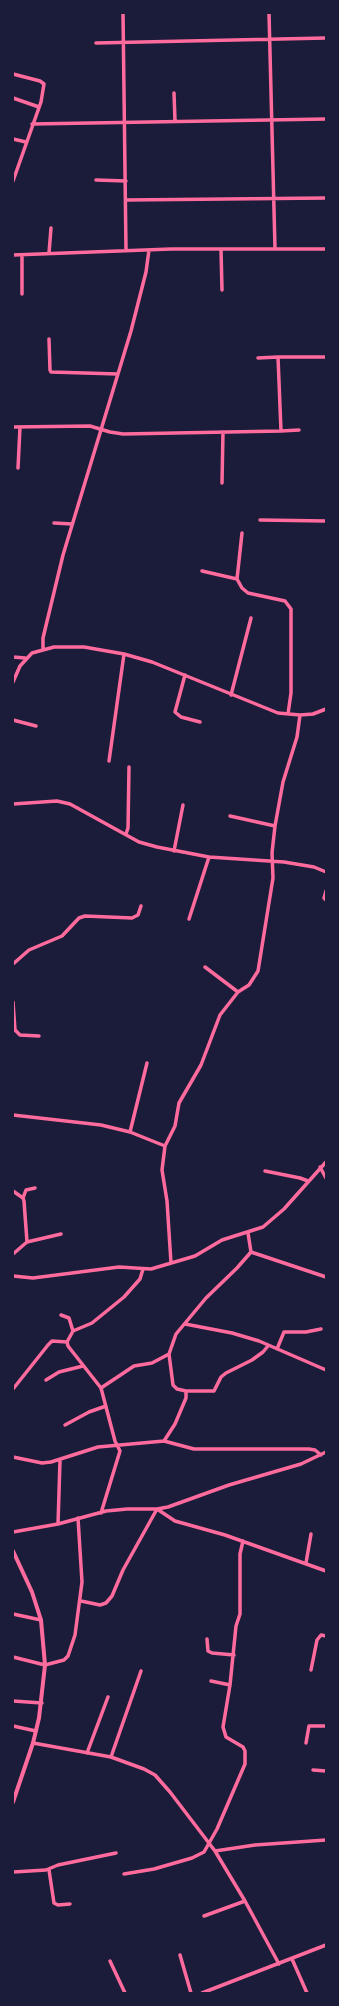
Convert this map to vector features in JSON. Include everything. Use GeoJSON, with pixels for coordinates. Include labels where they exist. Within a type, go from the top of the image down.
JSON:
{"type":"FeatureCollection","features":[{"type":"Feature","properties":{"kind":"street"},"geometry":{"type":"LineString","coordinates":[[123,13],[126,250]]}},
{"type":"Feature","properties":{"kind":"street"},"geometry":{"type":"LineString","coordinates":[[269,13],[275,250]]}},
{"type":"Feature","properties":{"kind":"street"},"geometry":{"type":"LineString","coordinates":[[96,43],[326,38]]}},
{"type":"Feature","properties":{"kind":"street"},"geometry":{"type":"LineString","coordinates":[[13,74],[40,81],[44,84],[43,96],[13,181]]}},
{"type":"Feature","properties":{"kind":"street"},"geometry":{"type":"LineString","coordinates":[[174,93],[175,121]]}},
{"type":"Feature","properties":{"kind":"street"},"geometry":{"type":"LineString","coordinates":[[13,98],[39,107]]}},
{"type":"Feature","properties":{"kind":"street"},"geometry":{"type":"LineString","coordinates":[[32,124],[271,118],[326,119]]}},
{"type":"Feature","properties":{"kind":"street"},"geometry":{"type":"LineString","coordinates":[[13,139],[26,142]]}},
{"type":"Feature","properties":{"kind":"street"},"geometry":{"type":"LineString","coordinates":[[96,180],[126,181]]}},
{"type":"Feature","properties":{"kind":"street"},"geometry":{"type":"LineString","coordinates":[[126,200],[326,198]]}},
{"type":"Feature","properties":{"kind":"street"},"geometry":{"type":"LineString","coordinates":[[49,253],[52,228]]}},
{"type":"Feature","properties":{"kind":"street"},"geometry":{"type":"LineString","coordinates":[[221,249],[222,290]]}},
{"type":"Feature","properties":{"kind":"street"},"geometry":{"type":"LineString","coordinates":[[13,254],[22,255],[126,250],[326,249]]}},
{"type":"Feature","properties":{"kind":"street"},"geometry":{"type":"LineString","coordinates":[[43,649],[42,644],[72,524],[103,429],[141,293],[149,250]]}},
{"type":"Feature","properties":{"kind":"street"},"geometry":{"type":"LineString","coordinates":[[22,255],[22,294]]}},
{"type":"Feature","properties":{"kind":"street"},"geometry":{"type":"LineString","coordinates":[[49,339],[51,372],[118,374]]}},
{"type":"Feature","properties":{"kind":"street"},"geometry":{"type":"LineString","coordinates":[[278,357],[281,431]]}},
{"type":"Feature","properties":{"kind":"street"},"geometry":{"type":"LineString","coordinates":[[258,358],[326,357]]}},
{"type":"Feature","properties":{"kind":"street"},"geometry":{"type":"LineString","coordinates":[[13,427],[79,425],[123,434],[299,430]]}},
{"type":"Feature","properties":{"kind":"street"},"geometry":{"type":"LineString","coordinates":[[18,468],[20,427]]}},
{"type":"Feature","properties":{"kind":"street"},"geometry":{"type":"LineString","coordinates":[[222,483],[223,432]]}},
{"type":"Feature","properties":{"kind":"street"},"geometry":{"type":"LineString","coordinates":[[260,520],[326,521]]}},
{"type":"Feature","properties":{"kind":"street"},"geometry":{"type":"LineString","coordinates":[[54,523],[72,524]]}},
{"type":"Feature","properties":{"kind":"street"},"geometry":{"type":"LineString","coordinates":[[242,533],[237,579],[244,591],[285,601],[291,609],[291,693],[288,714]]}},
{"type":"Feature","properties":{"kind":"street"},"geometry":{"type":"LineString","coordinates":[[202,571],[237,579]]}},
{"type":"Feature","properties":{"kind":"street"},"geometry":{"type":"LineString","coordinates":[[231,695],[251,618]]}},
{"type":"Feature","properties":{"kind":"street"},"geometry":{"type":"LineString","coordinates":[[13,682],[25,658],[32,653],[43,649],[70,646],[124,654],[152,662],[272,711],[300,715],[313,714],[326,709]]}},
{"type":"Feature","properties":{"kind":"street"},"geometry":{"type":"LineString","coordinates":[[109,760],[124,654]]}},
{"type":"Feature","properties":{"kind":"street"},"geometry":{"type":"LineString","coordinates":[[13,657],[25,658]]}},
{"type":"Feature","properties":{"kind":"street"},"geometry":{"type":"LineString","coordinates":[[185,675],[175,712],[181,716],[200,722]]}},
{"type":"Feature","properties":{"kind":"street"},"geometry":{"type":"LineString","coordinates":[[171,1263],[167,1201],[162,1170],[165,1146],[175,1126],[179,1103],[201,1065],[220,1014],[238,992],[249,985],[258,971],[273,878],[275,826],[283,782],[297,737],[300,715]]}},
{"type":"Feature","properties":{"kind":"street"},"geometry":{"type":"LineString","coordinates":[[13,720],[36,726]]}},
{"type":"Feature","properties":{"kind":"street"},"geometry":{"type":"LineString","coordinates":[[126,834],[128,828],[129,766]]}},
{"type":"Feature","properties":{"kind":"street"},"geometry":{"type":"LineString","coordinates":[[13,804],[57,801],[70,804],[139,842],[174,851],[209,857],[314,867],[326,872]]}},
{"type":"Feature","properties":{"kind":"street"},"geometry":{"type":"LineString","coordinates":[[174,851],[183,805]]}},
{"type":"Feature","properties":{"kind":"street"},"geometry":{"type":"LineString","coordinates":[[230,816],[275,826]]}},
{"type":"Feature","properties":{"kind":"street"},"geometry":{"type":"LineString","coordinates":[[189,920],[209,857]]}},
{"type":"Feature","properties":{"kind":"street"},"geometry":{"type":"LineString","coordinates":[[326,892],[324,898],[326,900]]}},
{"type":"Feature","properties":{"kind":"street"},"geometry":{"type":"LineString","coordinates":[[13,964],[29,950],[62,936],[79,918],[85,916],[132,918],[138,915],[141,906]]}},
{"type":"Feature","properties":{"kind":"street"},"geometry":{"type":"LineString","coordinates":[[206,967],[238,992]]}},
{"type":"Feature","properties":{"kind":"street"},"geometry":{"type":"LineString","coordinates":[[13,1002],[15,1030],[20,1035],[39,1036]]}},
{"type":"Feature","properties":{"kind":"street"},"geometry":{"type":"LineString","coordinates":[[130,1132],[148,1063]]}},
{"type":"Feature","properties":{"kind":"street"},"geometry":{"type":"LineString","coordinates":[[13,1115],[101,1125],[130,1132],[165,1146]]}},
{"type":"Feature","properties":{"kind":"street"},"geometry":{"type":"LineString","coordinates":[[13,1276],[33,1278],[119,1267],[143,1269],[195,1256],[222,1240],[263,1228],[284,1209],[326,1162]]}},
{"type":"Feature","properties":{"kind":"street"},"geometry":{"type":"LineString","coordinates":[[320,1167],[326,1178]]}},
{"type":"Feature","properties":{"kind":"street"},"geometry":{"type":"LineString","coordinates":[[265,1171],[308,1181]]}},
{"type":"Feature","properties":{"kind":"street"},"geometry":{"type":"LineString","coordinates":[[27,1242],[23,1198],[26,1190],[35,1188]]}},
{"type":"Feature","properties":{"kind":"street"},"geometry":{"type":"LineString","coordinates":[[13,1192],[23,1198]]}},
{"type":"Feature","properties":{"kind":"street"},"geometry":{"type":"LineString","coordinates":[[248,1233],[251,1252]]}},
{"type":"Feature","properties":{"kind":"street"},"geometry":{"type":"LineString","coordinates":[[13,1254],[27,1242],[61,1234]]}},
{"type":"Feature","properties":{"kind":"street"},"geometry":{"type":"LineString","coordinates":[[251,1252],[326,1277]]}},
{"type":"Feature","properties":{"kind":"street"},"geometry":{"type":"LineString","coordinates":[[251,1252],[202,1302],[176,1334],[169,1354],[172,1385],[177,1389],[186,1391],[214,1391],[221,1377],[226,1372],[252,1360],[263,1352],[268,1346]]}},
{"type":"Feature","properties":{"kind":"street"},"geometry":{"type":"LineString","coordinates":[[73,1330],[92,1324],[124,1297],[140,1279],[143,1269]]}},
{"type":"Feature","properties":{"kind":"street"},"geometry":{"type":"LineString","coordinates":[[61,1315],[69,1318],[73,1330],[67,1342],[68,1346],[101,1388],[115,1441],[120,1451],[110,1478],[100,1513]]}},
{"type":"Feature","properties":{"kind":"street"},"geometry":{"type":"LineString","coordinates":[[185,1324],[232,1333],[277,1349],[326,1370]]}},
{"type":"Feature","properties":{"kind":"street"},"geometry":{"type":"LineString","coordinates":[[277,1349],[284,1332],[306,1332],[321,1329]]}},
{"type":"Feature","properties":{"kind":"street"},"geometry":{"type":"LineString","coordinates":[[13,1389],[52,1341],[67,1342]]}},
{"type":"Feature","properties":{"kind":"street"},"geometry":{"type":"LineString","coordinates":[[101,1388],[134,1366],[152,1363],[169,1354]]}},
{"type":"Feature","properties":{"kind":"street"},"geometry":{"type":"LineString","coordinates":[[46,1380],[59,1372],[83,1366]]}},
{"type":"Feature","properties":{"kind":"street"},"geometry":{"type":"LineString","coordinates":[[164,1441],[184,1406],[186,1391]]}},
{"type":"Feature","properties":{"kind":"street"},"geometry":{"type":"LineString","coordinates":[[65,1425],[89,1412],[106,1406]]}},
{"type":"Feature","properties":{"kind":"street"},"geometry":{"type":"LineString","coordinates":[[13,1457],[42,1462],[60,1461],[98,1448],[150,1441],[164,1441],[194,1449],[309,1449],[315,1450],[321,1455]]}},
{"type":"Feature","properties":{"kind":"street"},"geometry":{"type":"LineString","coordinates":[[13,1532],[58,1524],[100,1513],[127,1509],[157,1509],[177,1504],[229,1485],[301,1464],[326,1452]]}},
{"type":"Feature","properties":{"kind":"street"},"geometry":{"type":"LineString","coordinates":[[58,1524],[60,1461]]}},
{"type":"Feature","properties":{"kind":"street"},"geometry":{"type":"LineString","coordinates":[[157,1509],[175,1521],[243,1541],[326,1571]]}},
{"type":"Feature","properties":{"kind":"street"},"geometry":{"type":"LineString","coordinates":[[81,1601],[100,1605],[106,1603],[112,1596],[123,1570],[157,1509]]}},
{"type":"Feature","properties":{"kind":"street"},"geometry":{"type":"LineString","coordinates":[[13,1658],[45,1665],[64,1660],[68,1656],[75,1635],[81,1601],[83,1570],[78,1518]]}},
{"type":"Feature","properties":{"kind":"street"},"geometry":{"type":"LineString","coordinates":[[306,1563],[311,1534]]}},
{"type":"Feature","properties":{"kind":"street"},"geometry":{"type":"LineString","coordinates":[[124,1874],[154,1869],[192,1858],[204,1852],[210,1844],[232,1798],[246,1758],[243,1747],[226,1737],[223,1732],[234,1655],[236,1626],[240,1611],[240,1554],[243,1541]]}},
{"type":"Feature","properties":{"kind":"street"},"geometry":{"type":"LineString","coordinates":[[13,1551],[32,1592],[41,1620],[45,1665],[42,1703],[36,1731],[13,1802]]}},
{"type":"Feature","properties":{"kind":"street"},"geometry":{"type":"LineString","coordinates":[[13,1614],[41,1620]]}},
{"type":"Feature","properties":{"kind":"street"},"geometry":{"type":"LineString","coordinates":[[311,1670],[317,1640],[321,1635],[326,1636]]}},
{"type":"Feature","properties":{"kind":"street"},"geometry":{"type":"LineString","coordinates":[[207,1639],[208,1651],[212,1653],[234,1655]]}},
{"type":"Feature","properties":{"kind":"street"},"geometry":{"type":"LineString","coordinates":[[111,1757],[141,1671]]}},
{"type":"Feature","properties":{"kind":"street"},"geometry":{"type":"LineString","coordinates":[[211,1681],[230,1685]]}},
{"type":"Feature","properties":{"kind":"street"},"geometry":{"type":"LineString","coordinates":[[86,1753],[108,1697]]}},
{"type":"Feature","properties":{"kind":"street"},"geometry":{"type":"LineString","coordinates":[[13,1701],[42,1703]]}},
{"type":"Feature","properties":{"kind":"street"},"geometry":{"type":"LineString","coordinates":[[13,1726],[36,1731]]}},
{"type":"Feature","properties":{"kind":"street"},"geometry":{"type":"LineString","coordinates":[[306,1743],[309,1726],[326,1726]]}},
{"type":"Feature","properties":{"kind":"street"},"geometry":{"type":"LineString","coordinates":[[33,1743],[111,1757],[144,1769],[155,1775],[170,1792],[215,1851],[245,1901],[279,1964]]}},
{"type":"Feature","properties":{"kind":"street"},"geometry":{"type":"LineString","coordinates":[[313,1770],[326,1771]]}},
{"type":"Feature","properties":{"kind":"street"},"geometry":{"type":"LineString","coordinates":[[215,1851],[255,1845],[326,1840]]}},
{"type":"Feature","properties":{"kind":"street"},"geometry":{"type":"LineString","coordinates":[[13,1872],[49,1870],[58,1865],[116,1853]]}},
{"type":"Feature","properties":{"kind":"street"},"geometry":{"type":"LineString","coordinates":[[49,1870],[54,1903],[58,1905],[70,1904]]}},
{"type":"Feature","properties":{"kind":"street"},"geometry":{"type":"LineString","coordinates":[[204,1916],[245,1901]]}},
{"type":"Feature","properties":{"kind":"street"},"geometry":{"type":"LineString","coordinates":[[202,1993],[326,1945]]}},
{"type":"Feature","properties":{"kind":"street"},"geometry":{"type":"LineString","coordinates":[[180,1955],[191,1993]]}},
{"type":"Feature","properties":{"kind":"street"},"geometry":{"type":"LineString","coordinates":[[292,1959],[307,1993]]}},
{"type":"Feature","properties":{"kind":"street"},"geometry":{"type":"LineString","coordinates":[[110,1961],[125,1993]]}}]}
